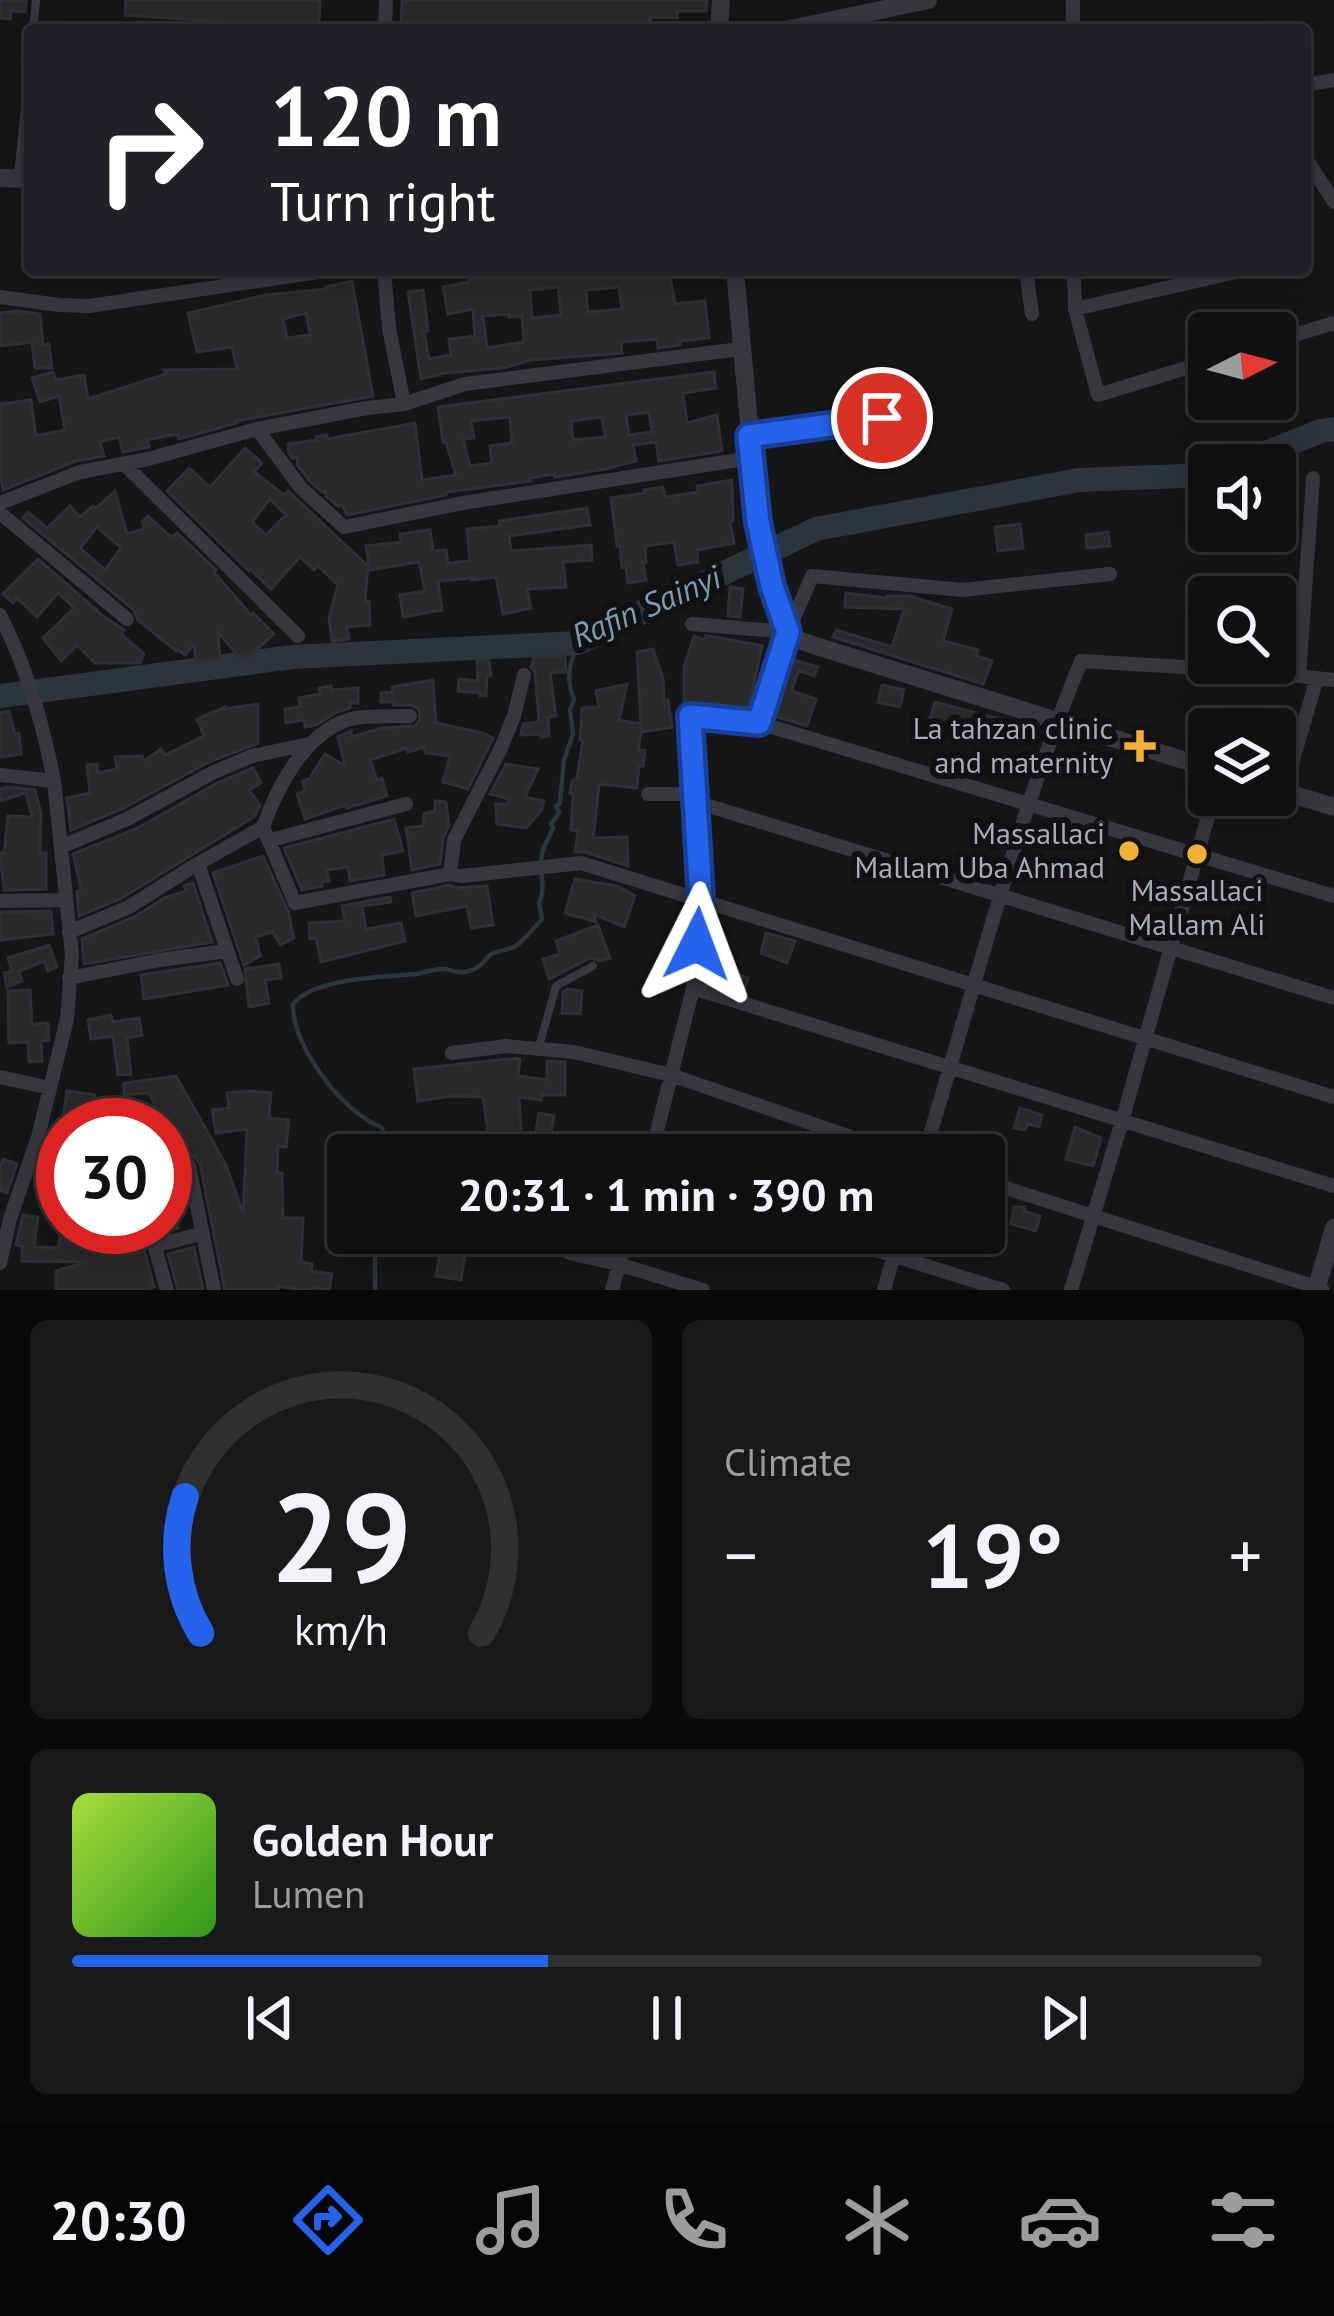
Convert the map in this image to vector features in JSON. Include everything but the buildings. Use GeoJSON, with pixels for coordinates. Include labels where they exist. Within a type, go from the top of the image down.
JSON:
{"type":"FeatureCollection","features":[{"type":"Feature","properties":{"kind":"street"},"geometry":{"type":"LineString","coordinates":[[814,24],[928,0]]}},
{"type":"Feature","properties":{"kind":"street"},"geometry":{"type":"LineString","coordinates":[[1311,166],[1334,202]]}},
{"type":"Feature","properties":{"kind":"street"},"geometry":{"type":"LineString","coordinates":[[0,297],[89,306],[296,276]]}},
{"type":"Feature","properties":{"kind":"street"},"geometry":{"type":"LineString","coordinates":[[384,276],[388,328],[404,404]]}},
{"type":"Feature","properties":{"kind":"street"},"geometry":{"type":"LineString","coordinates":[[735,276],[758,522],[788,632],[795,639],[832,651],[1188,762]]}},
{"type":"Feature","properties":{"kind":"street"},"geometry":{"type":"LineString","coordinates":[[1028,276],[1032,314]]}},
{"type":"Feature","properties":{"kind":"street"},"geometry":{"type":"LineString","coordinates":[[1074,276],[1075,309],[1098,395],[1188,368]]}},
{"type":"Feature","properties":{"kind":"street"},"geometry":{"type":"LineString","coordinates":[[1075,309],[1218,276]]}},
{"type":"Feature","properties":{"kind":"street"},"geometry":{"type":"LineString","coordinates":[[1296,334],[1334,322]]}},
{"type":"Feature","properties":{"kind":"street"},"geometry":{"type":"LineString","coordinates":[[0,503],[80,472],[257,429],[404,404],[465,384],[740,350]]}},
{"type":"Feature","properties":{"kind":"street"},"geometry":{"type":"LineString","coordinates":[[749,436],[927,413]]}},
{"type":"Feature","properties":{"kind":"street"},"geometry":{"type":"LineString","coordinates":[[257,429],[301,488],[344,527],[463,503],[752,458]]}},
{"type":"Feature","properties":{"kind":"street"},"geometry":{"type":"LineString","coordinates":[[124,464],[298,636]]}},
{"type":"Feature","properties":{"kind":"street"},"geometry":{"type":"LineString","coordinates":[[1299,676],[1313,478]]}},
{"type":"Feature","properties":{"kind":"street"},"geometry":{"type":"LineString","coordinates":[[0,513],[127,620]]}},
{"type":"Feature","properties":{"kind":"street"},"geometry":{"type":"LineString","coordinates":[[759,723],[812,576],[963,590],[1110,574]]}},
{"type":"Feature","properties":{"kind":"street"},"geometry":{"type":"LineString","coordinates":[[0,615],[30,683],[46,739],[63,846],[72,954],[67,1019],[0,1263]]}},
{"type":"Feature","properties":{"kind":"street"},"geometry":{"type":"LineString","coordinates":[[692,624],[788,632]]}},
{"type":"Feature","properties":{"kind":"street"},"geometry":{"type":"LineString","coordinates":[[931,1134],[1000,895],[1081,662],[1334,680]]}},
{"type":"Feature","properties":{"kind":"street"},"geometry":{"type":"LineString","coordinates":[[450,874],[454,840],[501,748],[524,675]]}},
{"type":"Feature","properties":{"kind":"street"},"geometry":{"type":"LineString","coordinates":[[1296,742],[1317,678]]}},
{"type":"Feature","properties":{"kind":"street"},"geometry":{"type":"LineString","coordinates":[[410,716],[345,720],[309,745],[272,803],[267,834],[295,903],[450,874],[581,863],[1334,1097]]}},
{"type":"Feature","properties":{"kind":"street"},"geometry":{"type":"LineString","coordinates":[[656,1134],[693,988],[701,899],[690,716],[759,723],[1334,896]]}},
{"type":"Feature","properties":{"kind":"street"},"geometry":{"type":"LineString","coordinates":[[63,846],[127,819],[214,772],[252,757],[309,745]]}},
{"type":"Feature","properties":{"kind":"street"},"geometry":{"type":"LineString","coordinates":[[0,775],[54,781]]}},
{"type":"Feature","properties":{"kind":"street"},"geometry":{"type":"LineString","coordinates":[[648,794],[695,798],[1334,998]]}},
{"type":"Feature","properties":{"kind":"street"},"geometry":{"type":"LineString","coordinates":[[1296,795],[1334,807]]}},
{"type":"Feature","properties":{"kind":"street"},"geometry":{"type":"LineString","coordinates":[[69,932],[129,907],[198,863],[267,834],[406,804]]}},
{"type":"Feature","properties":{"kind":"street"},"geometry":{"type":"LineString","coordinates":[[1071,1290],[1208,816]]}},
{"type":"Feature","properties":{"kind":"street"},"geometry":{"type":"LineString","coordinates":[[198,863],[237,980]]}},
{"type":"Feature","properties":{"kind":"street"},"geometry":{"type":"LineString","coordinates":[[0,901],[65,900]]}},
{"type":"Feature","properties":{"kind":"street"},"geometry":{"type":"LineString","coordinates":[[69,978],[227,951]]}},
{"type":"Feature","properties":{"kind":"street"},"geometry":{"type":"LineString","coordinates":[[693,988],[1334,1186]]}},
{"type":"Feature","properties":{"kind":"street"},"geometry":{"type":"LineString","coordinates":[[452,1053],[506,1046],[574,1052],[671,1075],[842,1134]]}},
{"type":"Feature","properties":{"kind":"street"},"geometry":{"type":"LineString","coordinates":[[0,1077],[50,1088]]}},
{"type":"Feature","properties":{"kind":"street"},"geometry":{"type":"LineString","coordinates":[[192,1185],[214,1290]]}},
{"type":"Feature","properties":{"kind":"street"},"geometry":{"type":"LineString","coordinates":[[1005,1188],[1319,1289],[1334,1228]]}},
{"type":"Feature","properties":{"kind":"street"},"geometry":{"type":"LineString","coordinates":[[192,1236],[200,1234]]}},
{"type":"Feature","properties":{"kind":"street"},"geometry":{"type":"LineString","coordinates":[[156,1254],[167,1290]]}},
{"type":"Feature","properties":{"kind":"street"},"geometry":{"type":"LineString","coordinates":[[573,1254],[703,1290]]}},
{"type":"Feature","properties":{"kind":"street"},"geometry":{"type":"LineString","coordinates":[[612,1290],[621,1254]]}},
{"type":"Feature","properties":{"kind":"street"},"geometry":{"type":"LineString","coordinates":[[888,1254],[1003,1290]]}},
{"type":"Feature","properties":{"kind":"street"},"geometry":{"type":"LineString","coordinates":[[884,1290],[894,1256]]}},
{"type":"Feature","properties":{"kind":"lane"},"geometry":{"type":"LineString","coordinates":[[16,179],[24,110]]}},
{"type":"Feature","properties":{"kind":"lane"},"geometry":{"type":"LineString","coordinates":[[539,1048],[556,986],[593,966]]}},
{"type":"Feature","properties":{"kind":"waterway","name":"Rafin Sainyi"},"geometry":{"type":"LineString","coordinates":[[1288,444],[1334,429]]}},
{"type":"Feature","properties":{"kind":"waterway","name":"Rafin Sainyi"},"geometry":{"type":"LineString","coordinates":[[0,696],[292,657],[578,643],[816,529],[1079,480],[1188,476]]}},
{"type":"Feature","properties":{"kind":"waterway"},"geometry":{"type":"LineString","coordinates":[[384,1134],[351,1108],[322,1076],[301,1039],[293,1004],[316,989],[350,980],[440,969],[473,970],[490,955],[516,946],[542,919],[541,860],[559,813],[556,806],[564,760],[573,734],[569,677],[578,643]]}},
{"type":"Feature","properties":{"kind":"waterway"},"geometry":{"type":"LineString","coordinates":[[375,1254],[375,1290]]}},
{"type":"Feature","properties":{"kind":"place","name":"La tahzan clinic and maternity"},"geometry":{"type":"Point","coordinates":[1140,746]}},
{"type":"Feature","properties":{"kind":"place","name":"Massallaci Mallam Uba Ahmad"},"geometry":{"type":"Point","coordinates":[1129,851]}},
{"type":"Feature","properties":{"kind":"place","name":"Massallaci Mallam Ali"},"geometry":{"type":"Point","coordinates":[1197,854]}},
{"type":"Feature","properties":{"kind":"route"},"geometry":{"type":"LineString","coordinates":[[697,944],[701,899],[690,716],[759,723],[788,632],[758,522],[749,436],[882,418]]}}]}
